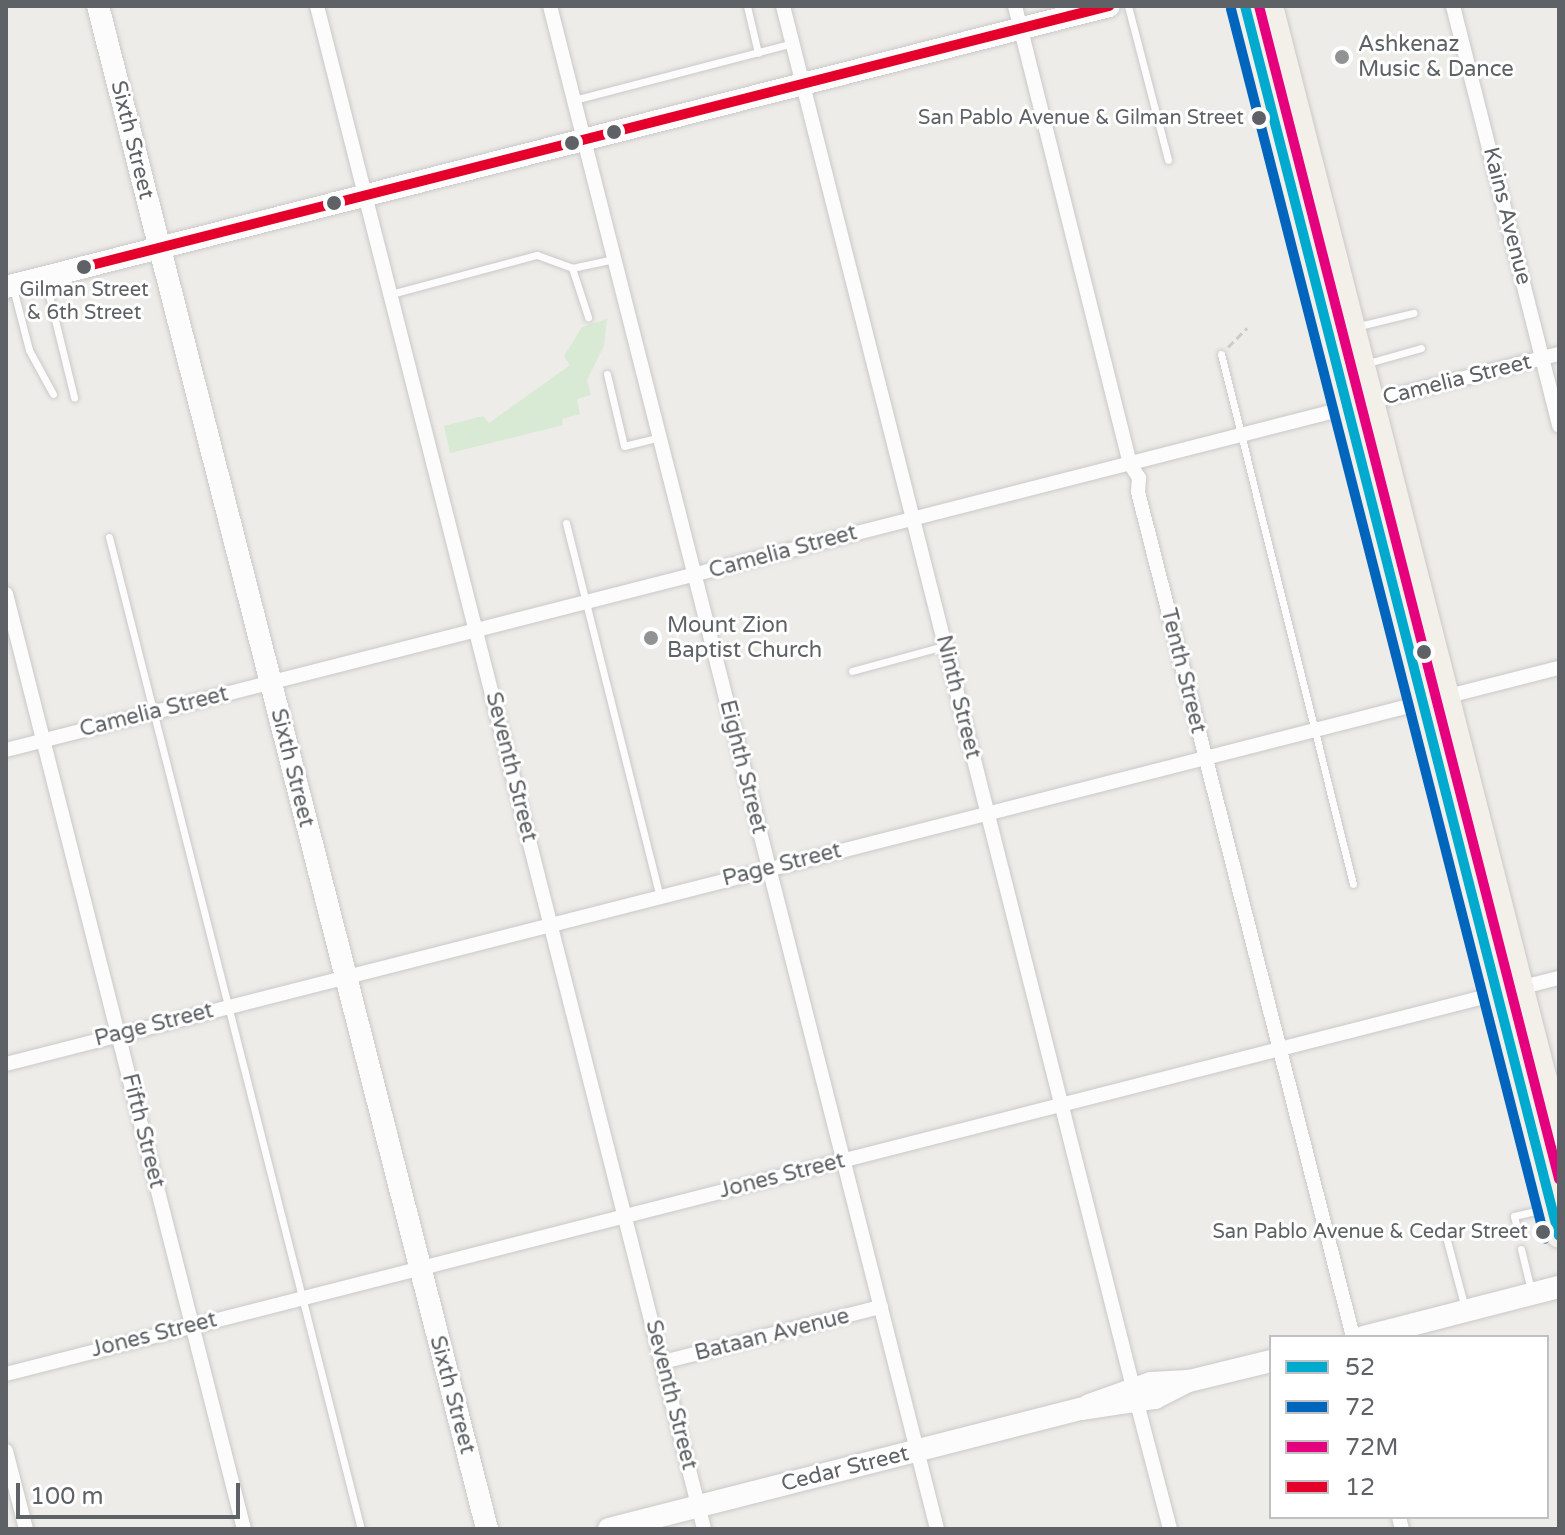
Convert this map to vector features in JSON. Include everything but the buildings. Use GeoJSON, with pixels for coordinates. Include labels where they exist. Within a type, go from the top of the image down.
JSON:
{"type":"FeatureCollection","features":[{"type":"Feature","properties":{"kind":"main road"},"geometry":{"type":"LineString","coordinates":[[1245,6],[1447,697],[1559,1134]]}},
{"type":"Feature","properties":{"kind":"main road"},"geometry":{"type":"LineString","coordinates":[[1271,6],[1362,365],[1360,404],[1422,703],[1559,1236]]}},
{"type":"Feature","properties":{"kind":"street","name":"Sixth Street"},"geometry":{"type":"LineString","coordinates":[[98,6],[487,1529]]}},
{"type":"Feature","properties":{"kind":"street","name":"Seventh Street"},"geometry":{"type":"LineString","coordinates":[[317,6],[704,1529]]}},
{"type":"Feature","properties":{"kind":"street","name":"Eighth Street"},"geometry":{"type":"LineString","coordinates":[[550,6],[937,1529]]}},
{"type":"Feature","properties":{"kind":"street","name":"Ninth Street"},"geometry":{"type":"LineString","coordinates":[[783,6],[1170,1529]]}},
{"type":"Feature","properties":{"kind":"street","name":"Tenth Street"},"geometry":{"type":"LineString","coordinates":[[1015,6],[1130,464],[1139,478],[1138,492],[1352,1335]]}},
{"type":"Feature","properties":{"kind":"street"},"geometry":{"type":"LineString","coordinates":[[9,287],[1109,6]]}},
{"type":"Feature","properties":{"kind":"street","name":"Kains Avenue"},"geometry":{"type":"LineString","coordinates":[[1453,6],[1559,426]]}},
{"type":"Feature","properties":{"kind":"street","name":"Camelia Street"},"geometry":{"type":"LineString","coordinates":[[6,750],[1559,354]]}},
{"type":"Feature","properties":{"kind":"street","name":"Fifth Street"},"geometry":{"type":"LineString","coordinates":[[6,594],[244,1529]]}},
{"type":"Feature","properties":{"kind":"street","name":"Page Street"},"geometry":{"type":"LineString","coordinates":[[6,1064],[1559,668]]}},
{"type":"Feature","properties":{"kind":"street","name":"Jones Street"},"geometry":{"type":"LineString","coordinates":[[6,1374],[1559,978]]}},
{"type":"Feature","properties":{"kind":"street"},"geometry":{"type":"LineString","coordinates":[[1372,1335],[1559,1287]]}},
{"type":"Feature","properties":{"kind":"street","name":"Bataan Avenue"},"geometry":{"type":"LineString","coordinates":[[663,1362],[881,1307]]}},
{"type":"Feature","properties":{"kind":"street","name":"Cedar Street"},"geometry":{"type":"LineString","coordinates":[[609,1529],[1269,1361]]}},
{"type":"Feature","properties":{"kind":"street"},"geometry":{"type":"LineString","coordinates":[[6,1451],[26,1529]]}},
{"type":"Feature","properties":{"kind":"lane"},"geometry":{"type":"LineString","coordinates":[[747,6],[758,53]]}},
{"type":"Feature","properties":{"kind":"lane"},"geometry":{"type":"LineString","coordinates":[[1128,6],[1168,160]]}},
{"type":"Feature","properties":{"kind":"lane"},"geometry":{"type":"LineString","coordinates":[[574,100],[793,43]]}},
{"type":"Feature","properties":{"kind":"lane"},"geometry":{"type":"LineString","coordinates":[[389,294],[537,255],[572,268],[614,259]]}},
{"type":"Feature","properties":{"kind":"lane"},"geometry":{"type":"LineString","coordinates":[[572,268],[588,317]]}},
{"type":"Feature","properties":{"kind":"lane"},"geometry":{"type":"LineString","coordinates":[[45,278],[74,397]]}},
{"type":"Feature","properties":{"kind":"lane"},"geometry":{"type":"LineString","coordinates":[[9,287],[29,350],[53,394]]}},
{"type":"Feature","properties":{"kind":"lane"},"geometry":{"type":"LineString","coordinates":[[1353,328],[1413,313]]}},
{"type":"Feature","properties":{"kind":"lane"},"geometry":{"type":"LineString","coordinates":[[1362,365],[1421,348]]}},
{"type":"Feature","properties":{"kind":"lane"},"geometry":{"type":"LineString","coordinates":[[1221,354],[1353,884]]}},
{"type":"Feature","properties":{"kind":"lane"},"geometry":{"type":"LineString","coordinates":[[607,374],[624,446],[660,437]]}},
{"type":"Feature","properties":{"kind":"lane"},"geometry":{"type":"LineString","coordinates":[[566,523],[660,896]]}},
{"type":"Feature","properties":{"kind":"lane"},"geometry":{"type":"LineString","coordinates":[[109,537],[361,1529]]}},
{"type":"Feature","properties":{"kind":"lane"},"geometry":{"type":"LineString","coordinates":[[852,671],[944,646]]}},
{"type":"Feature","properties":{"kind":"lane"},"geometry":{"type":"LineString","coordinates":[[1517,1228],[1514,1216],[1552,1207]]}},
{"type":"Feature","properties":{"kind":"lane"},"geometry":{"type":"LineString","coordinates":[[1445,1233],[1465,1311]]}},
{"type":"Feature","properties":{"kind":"lane"},"geometry":{"type":"LineString","coordinates":[[1521,1249],[1532,1294]]}},
{"type":"Feature","properties":{"kind":"path"},"geometry":{"type":"LineString","coordinates":[[1221,354],[1247,328]]}},
{"type":"Feature","properties":{"kind":"green space"},"geometry":{"type":"Polygon","coordinates":[[[607,319],[604,346],[587,380],[591,395],[577,399],[580,414],[562,419],[563,425],[450,453],[444,426],[483,416],[489,423],[570,365],[564,356],[582,327],[607,319]]]}},
{"type":"Feature","properties":{"kind":"transit line","name":"12"},"geometry":{"type":"LineString","coordinates":[[84,267],[1109,6]]}},
{"type":"Feature","properties":{"kind":"transit line","name":"52"},"geometry":{"type":"LineString","coordinates":[[1245,6],[1559,1236]]}},
{"type":"Feature","properties":{"kind":"transit line","name":"72M"},"geometry":{"type":"LineString","coordinates":[[1259,6],[1559,1179]]}},
{"type":"Feature","properties":{"kind":"transit line","name":"72"},"geometry":{"type":"LineString","coordinates":[[1231,9],[1545,1239]]}},
{"type":"Feature","properties":{"kind":"place","name":"Ashkenaz Music & Dance"},"geometry":{"type":"Point","coordinates":[1342,57]}},
{"type":"Feature","properties":{"kind":"place","name":"San Pablo Avenue & Gilman Street"},"geometry":{"type":"Point","coordinates":[1259,118]}},
{"type":"Feature","properties":{"kind":"place","name":"Gilman Street & 6th Street"},"geometry":{"type":"Point","coordinates":[84,267]}},
{"type":"Feature","properties":{"kind":"place","name":"Mount Zion Baptist Church"},"geometry":{"type":"Point","coordinates":[651,638]}},
{"type":"Feature","properties":{"kind":"place","name":"San Pablo Avenue & Cedar Street"},"geometry":{"type":"Point","coordinates":[1543,1232]}}]}
